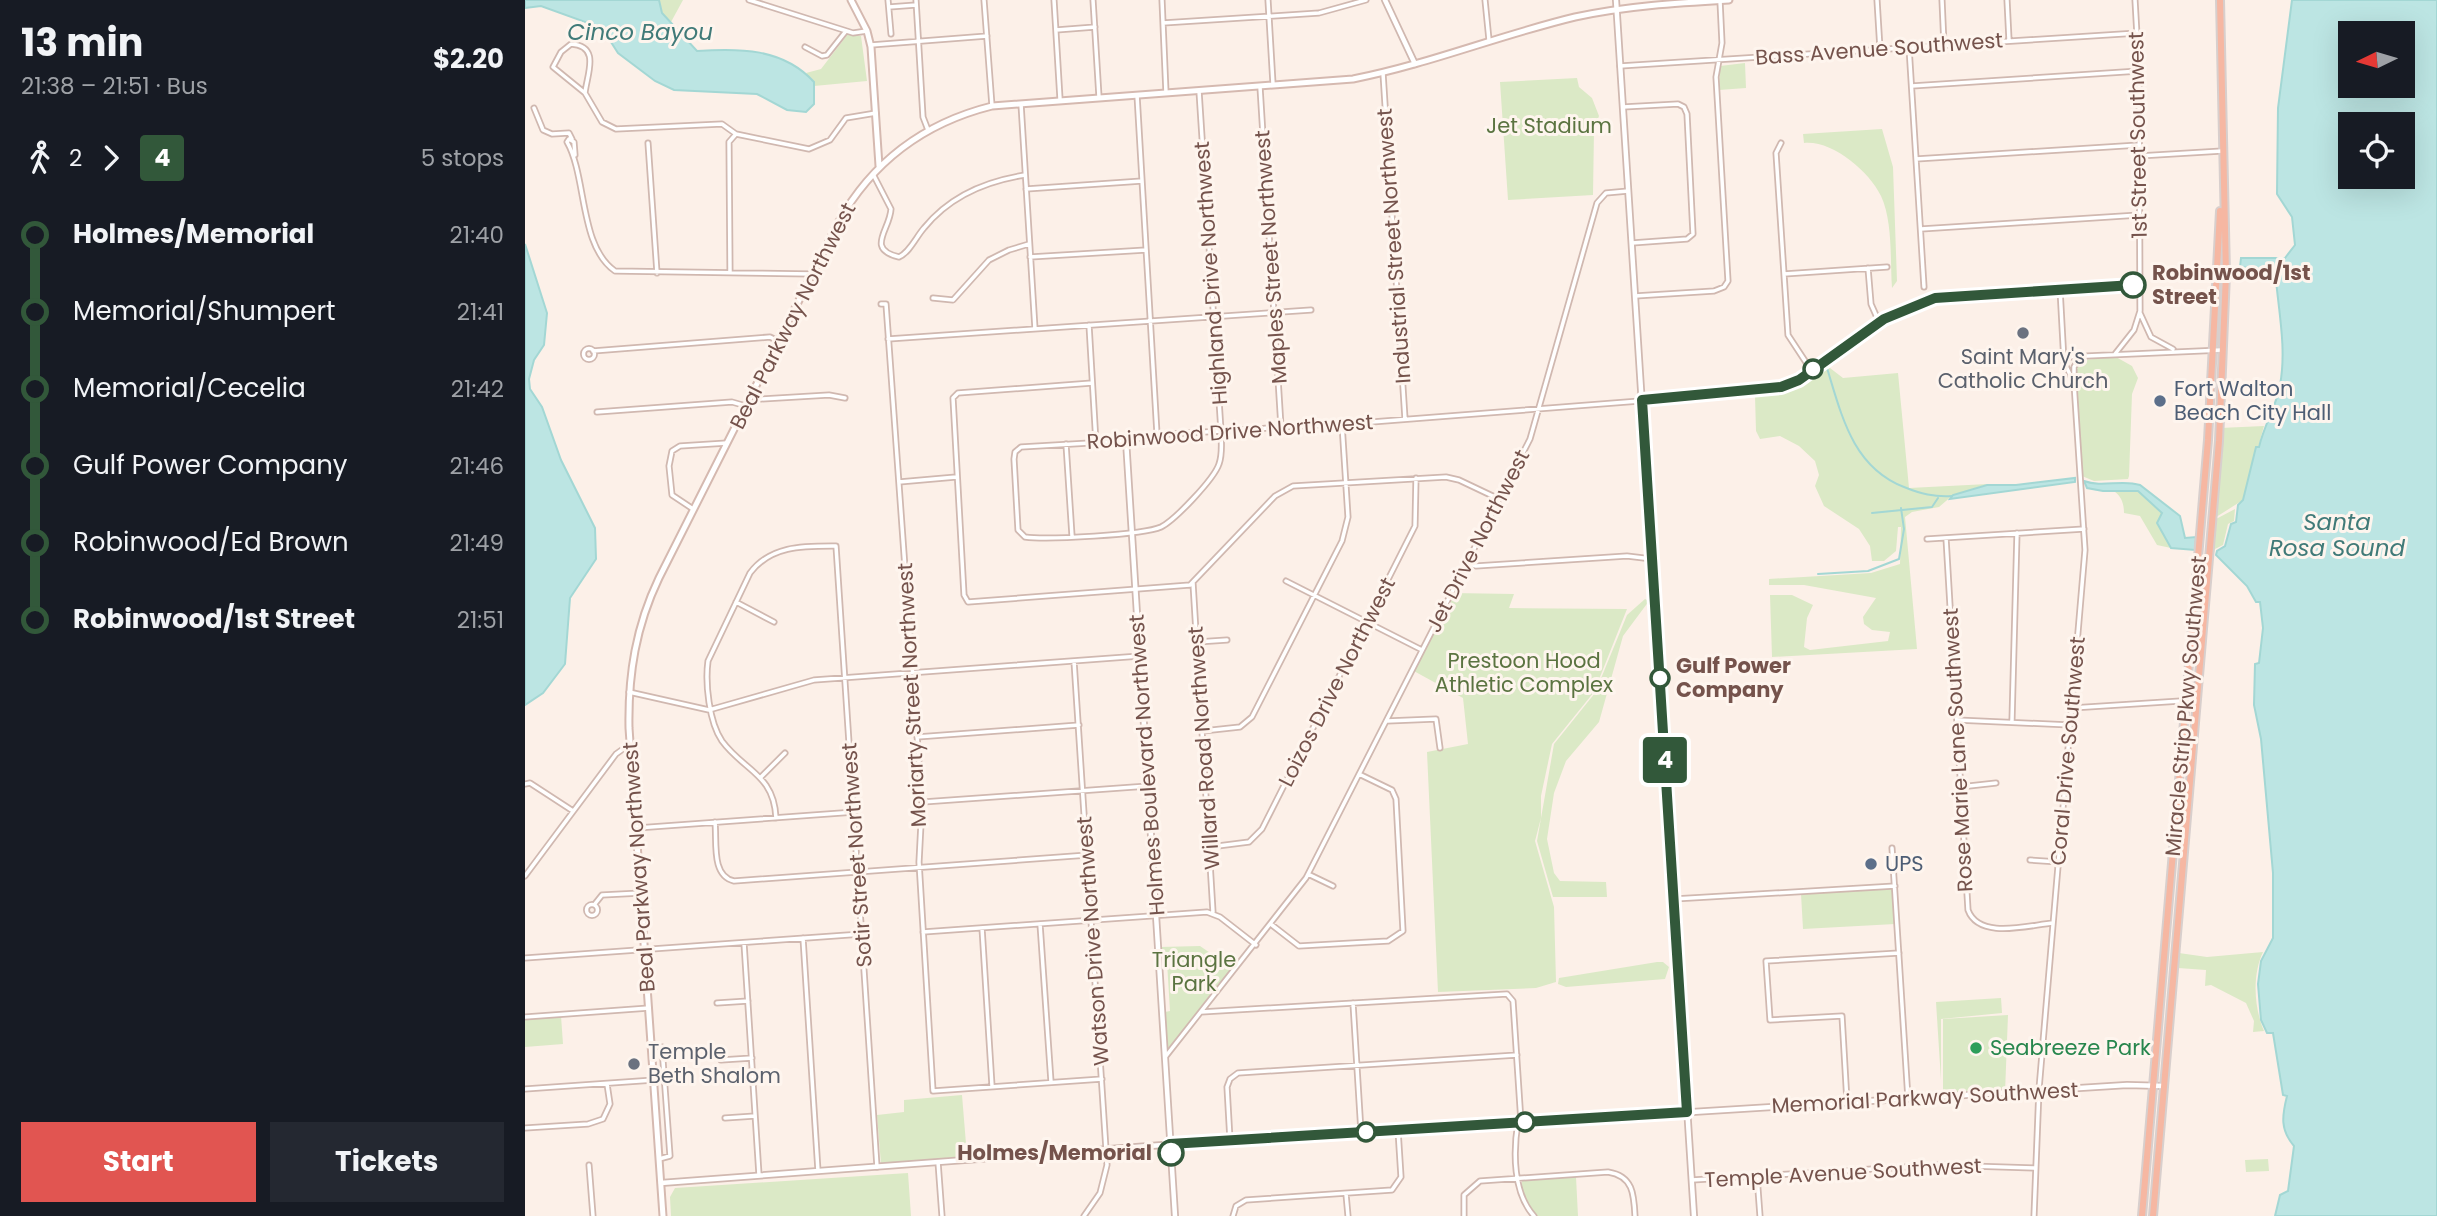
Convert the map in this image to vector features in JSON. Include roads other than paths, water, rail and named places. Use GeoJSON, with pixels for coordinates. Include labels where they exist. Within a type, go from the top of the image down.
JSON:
{"type":"FeatureCollection","features":[{"type":"Feature","properties":{"kind":"highway","name":"Miracle Strip Pkwy Southwest"},"geometry":{"type":"LineString","coordinates":[[2142,1216],[2209,440],[2222,195],[2220,0]]}},
{"type":"Feature","properties":{"kind":"highway","name":"Miracle Strip Pkwy Southwest"},"geometry":{"type":"LineString","coordinates":[[2153,1216],[2219,441],[2226,254],[2222,195]]}},
{"type":"Feature","properties":{"kind":"highway"},"geometry":{"type":"LineString","coordinates":[[2209,440],[2219,441]]}},
{"type":"Feature","properties":{"kind":"highway"},"geometry":{"type":"LineString","coordinates":[[2199,561],[2205,565],[2208,579]]}},
{"type":"Feature","properties":{"kind":"main road"},"geometry":{"type":"LineString","coordinates":[[851,0],[871,45],[879,166]]}},
{"type":"Feature","properties":{"kind":"main road","name":"Beal Parkway Northwest"},"geometry":{"type":"LineString","coordinates":[[663,1216],[630,744],[629,692],[634,650],[647,607],[778,341],[846,209],[879,166],[927,130],[958,116],[992,106],[1060,99],[1326,83],[1415,65],[1552,23],[1617,10],[1729,0]]}},
{"type":"Feature","properties":{"kind":"street"},"geometry":{"type":"LineString","coordinates":[[749,0],[845,34],[867,31]]}},
{"type":"Feature","properties":{"kind":"street"},"geometry":{"type":"LineString","coordinates":[[888,0],[891,34]]}},
{"type":"Feature","properties":{"kind":"street"},"geometry":{"type":"LineString","coordinates":[[984,0],[992,106]]}},
{"type":"Feature","properties":{"kind":"street"},"geometry":{"type":"LineString","coordinates":[[1054,0],[1060,99]]}},
{"type":"Feature","properties":{"kind":"street"},"geometry":{"type":"LineString","coordinates":[[1093,0],[1099,97]]}},
{"type":"Feature","properties":{"kind":"street"},"geometry":{"type":"LineString","coordinates":[[1162,0],[1166,93]]}},
{"type":"Feature","properties":{"kind":"street"},"geometry":{"type":"LineString","coordinates":[[1268,0],[1273,86]]}},
{"type":"Feature","properties":{"kind":"street"},"geometry":{"type":"LineString","coordinates":[[1163,23],[1319,13],[1366,0]]}},
{"type":"Feature","properties":{"kind":"street"},"geometry":{"type":"LineString","coordinates":[[1385,0],[1415,65]]}},
{"type":"Feature","properties":{"kind":"street"},"geometry":{"type":"LineString","coordinates":[[1485,0],[1490,42]]}},
{"type":"Feature","properties":{"kind":"street"},"geometry":{"type":"LineString","coordinates":[[1616,0],[1694,1216]]}},
{"type":"Feature","properties":{"kind":"street"},"geometry":{"type":"LineString","coordinates":[[1877,0],[1880,48]]}},
{"type":"Feature","properties":{"kind":"street"},"geometry":{"type":"LineString","coordinates":[[1942,0],[1944,45]]}},
{"type":"Feature","properties":{"kind":"street"},"geometry":{"type":"LineString","coordinates":[[2007,0],[2009,40]]}},
{"type":"Feature","properties":{"kind":"street","name":"1st Street Southwest"},"geometry":{"type":"LineString","coordinates":[[2115,354],[2134,330],[2140,311],[2139,71],[2135,0]]}},
{"type":"Feature","properties":{"kind":"street"},"geometry":{"type":"LineString","coordinates":[[1635,296],[1714,291],[1725,285],[1729,275],[1716,77],[1722,43],[1720,1]]}},
{"type":"Feature","properties":{"kind":"street"},"geometry":{"type":"LineString","coordinates":[[889,7],[916,3],[923,117],[927,130]]}},
{"type":"Feature","properties":{"kind":"street"},"geometry":{"type":"LineString","coordinates":[[1056,30],[1095,27]]}},
{"type":"Feature","properties":{"kind":"street","name":"Bass Avenue Southwest"},"geometry":{"type":"LineString","coordinates":[[1620,66],[2138,33]]}},
{"type":"Feature","properties":{"kind":"street"},"geometry":{"type":"LineString","coordinates":[[805,47],[824,56],[845,34]]}},
{"type":"Feature","properties":{"kind":"street"},"geometry":{"type":"LineString","coordinates":[[871,45],[987,36]]}},
{"type":"Feature","properties":{"kind":"street"},"geometry":{"type":"LineString","coordinates":[[585,93],[592,60],[581,47],[571,44],[561,52],[553,67],[585,93],[602,122],[616,129],[722,124],[736,134],[809,149],[830,140],[846,118],[876,113]]}},
{"type":"Feature","properties":{"kind":"street"},"geometry":{"type":"LineString","coordinates":[[1909,47],[1924,287]]}},
{"type":"Feature","properties":{"kind":"street"},"geometry":{"type":"LineString","coordinates":[[1912,86],[2139,71]]}},
{"type":"Feature","properties":{"kind":"street","name":"Industrial Street Northwest"},"geometry":{"type":"LineString","coordinates":[[1383,73],[1405,419]]}},
{"type":"Feature","properties":{"kind":"street","name":"Maples Street Northwest"},"geometry":{"type":"LineString","coordinates":[[1260,87],[1281,427]]}},
{"type":"Feature","properties":{"kind":"street","name":"Highland Drive Northwest"},"geometry":{"type":"LineString","coordinates":[[1132,532],[1164,526],[1212,477],[1220,460],[1221,431],[1199,91]]}},
{"type":"Feature","properties":{"kind":"street"},"geometry":{"type":"LineString","coordinates":[[1137,95],[1157,434]]}},
{"type":"Feature","properties":{"kind":"street"},"geometry":{"type":"LineString","coordinates":[[1021,102],[1035,329]]}},
{"type":"Feature","properties":{"kind":"street"},"geometry":{"type":"LineString","coordinates":[[1623,107],[1678,104],[1684,107],[1687,114],[1693,234],[1687,239],[1632,243]]}},
{"type":"Feature","properties":{"kind":"street"},"geometry":{"type":"LineString","coordinates":[[534,108],[543,130],[548,134],[569,133],[585,217],[607,264],[622,273],[812,274]]}},
{"type":"Feature","properties":{"kind":"street"},"geometry":{"type":"LineString","coordinates":[[730,273],[730,142],[736,134]]}},
{"type":"Feature","properties":{"kind":"street"},"geometry":{"type":"LineString","coordinates":[[647,143],[657,273]]}},
{"type":"Feature","properties":{"kind":"street"},"geometry":{"type":"LineString","coordinates":[[1781,143],[1776,152],[1789,338],[1811,370]]}},
{"type":"Feature","properties":{"kind":"street"},"geometry":{"type":"LineString","coordinates":[[1916,159],[2139,145]]}},
{"type":"Feature","properties":{"kind":"street"},"geometry":{"type":"LineString","coordinates":[[2139,156],[2222,151]]}},
{"type":"Feature","properties":{"kind":"street"},"geometry":{"type":"LineString","coordinates":[[873,173],[891,209],[881,238],[882,247],[897,257],[906,253],[933,217],[960,196],[989,183],[1025,175]]}},
{"type":"Feature","properties":{"kind":"street"},"geometry":{"type":"LineString","coordinates":[[1026,188],[1142,181]]}},
{"type":"Feature","properties":{"kind":"street","name":"Jet Drive Northwest"},"geometry":{"type":"LineString","coordinates":[[1165,1057],[1272,925],[1308,874],[1533,433],[1597,203],[1606,193],[1628,191]]}},
{"type":"Feature","properties":{"kind":"street"},"geometry":{"type":"LineString","coordinates":[[1921,229],[2140,215]]}},
{"type":"Feature","properties":{"kind":"street"},"geometry":{"type":"LineString","coordinates":[[933,298],[953,300],[989,260],[1030,244]]}},
{"type":"Feature","properties":{"kind":"street"},"geometry":{"type":"LineString","coordinates":[[1030,257],[1146,250]]}},
{"type":"Feature","properties":{"kind":"street"},"geometry":{"type":"LineString","coordinates":[[1784,274],[1887,267]]}},
{"type":"Feature","properties":{"kind":"street"},"geometry":{"type":"LineString","coordinates":[[1868,268],[1871,304],[1879,322]]}},
{"type":"Feature","properties":{"kind":"street","name":"Robinwood Drive Northwest"},"geometry":{"type":"LineString","coordinates":[[1132,532],[1028,538],[1021,535],[1015,452],[1021,447],[1096,443],[1157,434],[1342,424],[1768,391],[1787,385],[1879,322],[1935,298],[2140,284]]}},
{"type":"Feature","properties":{"kind":"street","name":"Coral Drive Southwest"},"geometry":{"type":"LineString","coordinates":[[2033,1216],[2039,1091],[2084,566],[2074,383],[2067,374],[2064,357],[2060,289]]}},
{"type":"Feature","properties":{"kind":"street","name":"Moriarty Street Northwest"},"geometry":{"type":"LineString","coordinates":[[881,304],[886,304],[922,802],[919,867],[933,1091],[992,1087]]}},
{"type":"Feature","properties":{"kind":"street"},"geometry":{"type":"LineString","coordinates":[[888,339],[1311,310]]}},
{"type":"Feature","properties":{"kind":"street"},"geometry":{"type":"LineString","coordinates":[[2140,311],[2151,337],[2176,350]]}},
{"type":"Feature","properties":{"kind":"street"},"geometry":{"type":"LineString","coordinates":[[1089,325],[1096,443]]}},
{"type":"Feature","properties":{"kind":"street"},"geometry":{"type":"LineString","coordinates":[[593,351],[746,339],[770,338],[778,341]]}},
{"type":"Feature","properties":{"kind":"street"},"geometry":{"type":"LineString","coordinates":[[2064,357],[2224,350]]}},
{"type":"Feature","properties":{"kind":"street"},"geometry":{"type":"LineString","coordinates":[[2074,383],[2074,367],[2081,356]]}},
{"type":"Feature","properties":{"kind":"street"},"geometry":{"type":"LineString","coordinates":[[1093,383],[956,395],[951,404],[964,595],[968,602],[1176,588],[1193,583],[1279,493],[1293,486],[1451,477],[1499,499]]}},
{"type":"Feature","properties":{"kind":"street"},"geometry":{"type":"LineString","coordinates":[[752,394],[761,399],[829,395],[845,398]]}},
{"type":"Feature","properties":{"kind":"street"},"geometry":{"type":"LineString","coordinates":[[597,412],[731,402],[746,406]]}},
{"type":"Feature","properties":{"kind":"street"},"geometry":{"type":"LineString","coordinates":[[1203,731],[1240,727],[1252,717],[1344,535],[1348,517],[1342,424]]}},
{"type":"Feature","properties":{"kind":"street","name":"Holmes Boulevard Northwest"},"geometry":{"type":"LineString","coordinates":[[1126,440],[1175,1216]]}},
{"type":"Feature","properties":{"kind":"street"},"geometry":{"type":"LineString","coordinates":[[694,509],[672,495],[669,466],[672,451],[680,446],[727,443]]}},
{"type":"Feature","properties":{"kind":"street"},"geometry":{"type":"LineString","coordinates":[[1066,444],[1072,536]]}},
{"type":"Feature","properties":{"kind":"street"},"geometry":{"type":"LineString","coordinates":[[898,482],[956,477]]}},
{"type":"Feature","properties":{"kind":"street","name":"Loizos Drive Northwest"},"geometry":{"type":"LineString","coordinates":[[1210,847],[1249,842],[1262,829],[1415,526],[1416,478]]}},
{"type":"Feature","properties":{"kind":"street"},"geometry":{"type":"LineString","coordinates":[[1927,539],[2084,529]]}},
{"type":"Feature","properties":{"kind":"street"},"geometry":{"type":"LineString","coordinates":[[2012,720],[2017,533]]}},
{"type":"Feature","properties":{"kind":"street","name":"Rose Marie Lane Southwest"},"geometry":{"type":"LineString","coordinates":[[1946,538],[1970,916],[1980,926],[1989,928],[2053,923]]}},
{"type":"Feature","properties":{"kind":"street","name":"Sotir Street Northwest"},"geometry":{"type":"LineString","coordinates":[[736,602],[750,573],[769,555],[789,548],[838,548],[877,1167]]}},
{"type":"Feature","properties":{"kind":"street"},"geometry":{"type":"LineString","coordinates":[[1467,563],[1476,566],[1627,556],[1652,559]]}},
{"type":"Feature","properties":{"kind":"street"},"geometry":{"type":"LineString","coordinates":[[1286,582],[1422,650]]}},
{"type":"Feature","properties":{"kind":"street","name":"Willard Road Northwest"},"geometry":{"type":"LineString","coordinates":[[1193,583],[1213,913]]}},
{"type":"Feature","properties":{"kind":"street"},"geometry":{"type":"LineString","coordinates":[[774,622],[736,602],[708,661],[712,709],[723,742],[761,777],[772,794],[776,818]]}},
{"type":"Feature","properties":{"kind":"street"},"geometry":{"type":"LineString","coordinates":[[1197,642],[1227,640]]}},
{"type":"Feature","properties":{"kind":"street"},"geometry":{"type":"LineString","coordinates":[[629,692],[684,706],[712,709],[804,682],[1140,656]]}},
{"type":"Feature","properties":{"kind":"street","name":"Watson Drive Northwest"},"geometry":{"type":"LineString","coordinates":[[1074,661],[1106,1149],[1103,1186],[1084,1216]]}},
{"type":"Feature","properties":{"kind":"street"},"geometry":{"type":"LineString","coordinates":[[2072,708],[2197,700]]}},
{"type":"Feature","properties":{"kind":"street"},"geometry":{"type":"LineString","coordinates":[[1386,721],[1436,719],[1440,748]]}},
{"type":"Feature","properties":{"kind":"street"},"geometry":{"type":"LineString","coordinates":[[1957,720],[2012,720],[2070,725]]}},
{"type":"Feature","properties":{"kind":"street"},"geometry":{"type":"LineString","coordinates":[[917,737],[1079,725]]}},
{"type":"Feature","properties":{"kind":"street"},"geometry":{"type":"LineString","coordinates":[[525,876],[616,754],[630,744]]}},
{"type":"Feature","properties":{"kind":"street"},"geometry":{"type":"LineString","coordinates":[[761,777],[785,752]]}},
{"type":"Feature","properties":{"kind":"street"},"geometry":{"type":"LineString","coordinates":[[1272,925],[1294,944],[1303,946],[1388,941],[1403,930],[1396,799],[1392,790],[1359,774]]}},
{"type":"Feature","properties":{"kind":"street"},"geometry":{"type":"LineString","coordinates":[[525,784],[530,783],[541,789],[573,811]]}},
{"type":"Feature","properties":{"kind":"street"},"geometry":{"type":"LineString","coordinates":[[1961,787],[1996,783]]}},
{"type":"Feature","properties":{"kind":"street"},"geometry":{"type":"LineString","coordinates":[[922,802],[1148,786]]}},
{"type":"Feature","properties":{"kind":"street"},"geometry":{"type":"LineString","coordinates":[[636,828],[855,812]]}},
{"type":"Feature","properties":{"kind":"street"},"geometry":{"type":"LineString","coordinates":[[715,822],[719,871],[730,880],[1088,855]]}},
{"type":"Feature","properties":{"kind":"street"},"geometry":{"type":"LineString","coordinates":[[1892,848],[1908,1099]]}},
{"type":"Feature","properties":{"kind":"street"},"geometry":{"type":"LineString","coordinates":[[2030,860],[2059,862]]}},
{"type":"Feature","properties":{"kind":"street"},"geometry":{"type":"LineString","coordinates":[[1308,874],[1333,886]]}},
{"type":"Feature","properties":{"kind":"street"},"geometry":{"type":"LineString","coordinates":[[1674,899],[1895,886]]}},
{"type":"Feature","properties":{"kind":"street"},"geometry":{"type":"LineString","coordinates":[[594,905],[602,895],[641,893]]}},
{"type":"Feature","properties":{"kind":"street"},"geometry":{"type":"LineString","coordinates":[[923,932],[1213,913],[1255,945]]}},
{"type":"Feature","properties":{"kind":"street"},"geometry":{"type":"LineString","coordinates":[[1040,923],[1051,1083]]}},
{"type":"Feature","properties":{"kind":"street"},"geometry":{"type":"LineString","coordinates":[[982,928],[992,1087],[1102,1079]]}},
{"type":"Feature","properties":{"kind":"street"},"geometry":{"type":"LineString","coordinates":[[525,958],[862,934]]}},
{"type":"Feature","properties":{"kind":"street"},"geometry":{"type":"LineString","coordinates":[[803,938],[818,1171]]}},
{"type":"Feature","properties":{"kind":"street"},"geometry":{"type":"LineString","coordinates":[[744,943],[759,1176]]}},
{"type":"Feature","properties":{"kind":"street"},"geometry":{"type":"LineString","coordinates":[[1847,1102],[1842,1016],[1770,1020],[1766,961],[1899,953]]}},
{"type":"Feature","properties":{"kind":"street"},"geometry":{"type":"LineString","coordinates":[[1202,1012],[1508,994],[1513,1001],[1517,1055],[1520,1122],[1518,1178],[1522,1198],[1534,1216]]}},
{"type":"Feature","properties":{"kind":"street"},"geometry":{"type":"LineString","coordinates":[[716,1003],[748,1000]]}},
{"type":"Feature","properties":{"kind":"street"},"geometry":{"type":"LineString","coordinates":[[1353,1003],[1361,1132]]}},
{"type":"Feature","properties":{"kind":"street"},"geometry":{"type":"LineString","coordinates":[[525,1017],[649,1008]]}},
{"type":"Feature","properties":{"kind":"street"},"geometry":{"type":"LineString","coordinates":[[651,1046],[662,1047],[670,1156],[659,1159]]}},
{"type":"Feature","properties":{"kind":"street"},"geometry":{"type":"LineString","coordinates":[[1230,1140],[1227,1087],[1233,1076],[1517,1055]]}},
{"type":"Feature","properties":{"kind":"street"},"geometry":{"type":"LineString","coordinates":[[721,1060],[752,1058]]}},
{"type":"Feature","properties":{"kind":"street"},"geometry":{"type":"LineString","coordinates":[[525,1089],[654,1080]]}},
{"type":"Feature","properties":{"kind":"street"},"geometry":{"type":"LineString","coordinates":[[606,1117],[610,1104],[607,1084]]}},
{"type":"Feature","properties":{"kind":"street","name":"Memorial Parkway Southwest"},"geometry":{"type":"LineString","coordinates":[[661,1184],[1230,1140],[1847,1102],[2164,1086]]}},
{"type":"Feature","properties":{"kind":"street"},"geometry":{"type":"LineString","coordinates":[[725,1118],[755,1116]]}},
{"type":"Feature","properties":{"kind":"street"},"geometry":{"type":"LineString","coordinates":[[606,1117],[610,1121]]}},
{"type":"Feature","properties":{"kind":"street"},"geometry":{"type":"LineString","coordinates":[[525,1128],[588,1124],[606,1117]]}},
{"type":"Feature","properties":{"kind":"street"},"geometry":{"type":"LineString","coordinates":[[1233,1216],[1237,1206],[1246,1200],[1388,1191],[1399,1185],[1398,1130]]}},
{"type":"Feature","properties":{"kind":"street"},"geometry":{"type":"LineString","coordinates":[[938,1162],[941,1216]]}},
{"type":"Feature","properties":{"kind":"street","name":"Temple Avenue Southwest"},"geometry":{"type":"LineString","coordinates":[[1692,1180],[1939,1165],[2036,1168]]}},
{"type":"Feature","properties":{"kind":"street"},"geometry":{"type":"LineString","coordinates":[[589,1166],[593,1216]]}},
{"type":"Feature","properties":{"kind":"street"},"geometry":{"type":"LineString","coordinates":[[1464,1216],[1464,1195],[1473,1184],[1482,1180],[1618,1174],[1632,1189],[1635,1216]]}},
{"type":"Feature","properties":{"kind":"street"},"geometry":{"type":"LineString","coordinates":[[1757,1176],[1760,1216]]}},
{"type":"Feature","properties":{"kind":"street"},"geometry":{"type":"LineString","coordinates":[[1346,1194],[1348,1216]]}},
{"type":"Feature","properties":{"kind":"water","name":"Cinco Bayou"},"geometry":{"type":"Polygon","coordinates":[[[525,0],[659,0],[662,13],[697,51],[744,51],[774,56],[789,62],[814,82],[814,104],[806,112],[787,110],[757,94],[674,90],[655,81],[618,53],[602,28],[541,6],[525,8],[525,0]]]}},
{"type":"Feature","properties":{"kind":"water","name":"Santa Rosa Sound"},"geometry":{"type":"Polygon","coordinates":[[[2292,0],[2437,0],[2437,1216],[2275,1216],[2280,1195],[2288,1191],[2294,1146],[2284,1128],[2283,1116],[2287,1096],[2283,1095],[2273,1033],[2267,1033],[2261,1020],[2258,984],[2261,961],[2273,938],[2273,873],[2261,739],[2254,705],[2255,664],[2259,663],[2263,628],[2260,602],[2256,602],[2247,586],[2216,555],[2217,551],[2225,546],[2231,524],[2236,522],[2238,505],[2243,500],[2256,447],[2259,447],[2280,385],[2282,342],[2275,270],[2240,267],[2241,258],[2285,258],[2295,245],[2292,217],[2277,194],[2278,108],[2292,0]]]}},
{"type":"Feature","properties":{"kind":"water"},"geometry":{"type":"Polygon","coordinates":[[[525,244],[547,313],[544,345],[534,360],[529,379],[530,389],[542,407],[561,460],[595,528],[596,559],[570,598],[565,664],[543,693],[525,705],[525,244]]]}},
{"type":"Feature","properties":{"kind":"water"},"geometry":{"type":"Polygon","coordinates":[[[2075,478],[2075,482],[1950,499],[1953,495],[1987,485],[2016,485],[2075,478]]]}},
{"type":"Feature","properties":{"kind":"water"},"geometry":{"type":"Polygon","coordinates":[[[2084,481],[2140,485],[2180,516],[2185,538],[2196,537],[2195,550],[2171,548],[2157,523],[2162,513],[2138,491],[2103,491],[2087,488],[2084,481]]]}},
{"type":"Feature","properties":{"kind":"waterway"},"geometry":{"type":"LineString","coordinates":[[1827,368],[1852,438],[1873,467],[1887,478],[1910,489],[1933,495],[1952,496]]}},
{"type":"Feature","properties":{"kind":"waterway"},"geometry":{"type":"LineString","coordinates":[[1872,513],[1932,507],[1938,498]]}},
{"type":"Feature","properties":{"kind":"waterway"},"geometry":{"type":"LineString","coordinates":[[1818,574],[1868,571],[1899,559],[1904,529],[1901,508]]}},
{"type":"Feature","properties":{"kind":"place","name":"Robinwood/1st Street"},"geometry":{"type":"Point","coordinates":[2133,285]}},
{"type":"Feature","properties":{"kind":"place","name":"Saint Mary's Catholic Church"},"geometry":{"type":"Point","coordinates":[2023,333]}},
{"type":"Feature","properties":{"kind":"place","name":"Fort Walton Beach City Hall"},"geometry":{"type":"Point","coordinates":[2160,401]}},
{"type":"Feature","properties":{"kind":"place","name":"Gulf Power Company"},"geometry":{"type":"Point","coordinates":[1660,678]}},
{"type":"Feature","properties":{"kind":"place","name":"UPS"},"geometry":{"type":"Point","coordinates":[1871,864]}},
{"type":"Feature","properties":{"kind":"place","name":"Seabreeze Park"},"geometry":{"type":"Point","coordinates":[1976,1048]}},
{"type":"Feature","properties":{"kind":"place","name":"Temple Beth Shalom"},"geometry":{"type":"Point","coordinates":[634,1064]}},
{"type":"Feature","properties":{"kind":"place","name":"Holmes/Memorial"},"geometry":{"type":"Point","coordinates":[1171,1153]}},
{"type":"Feature","properties":{"kind":"park label","name":"Jet Stadium"},"geometry":{"type":"Point","coordinates":[1549,126]}},
{"type":"Feature","properties":{"kind":"park label","name":"Prestoon Hood Athletic Complex"},"geometry":{"type":"Point","coordinates":[1524,673]}},
{"type":"Feature","properties":{"kind":"park label","name":"Triangle Park"},"geometry":{"type":"Point","coordinates":[1194,972]}}]}
